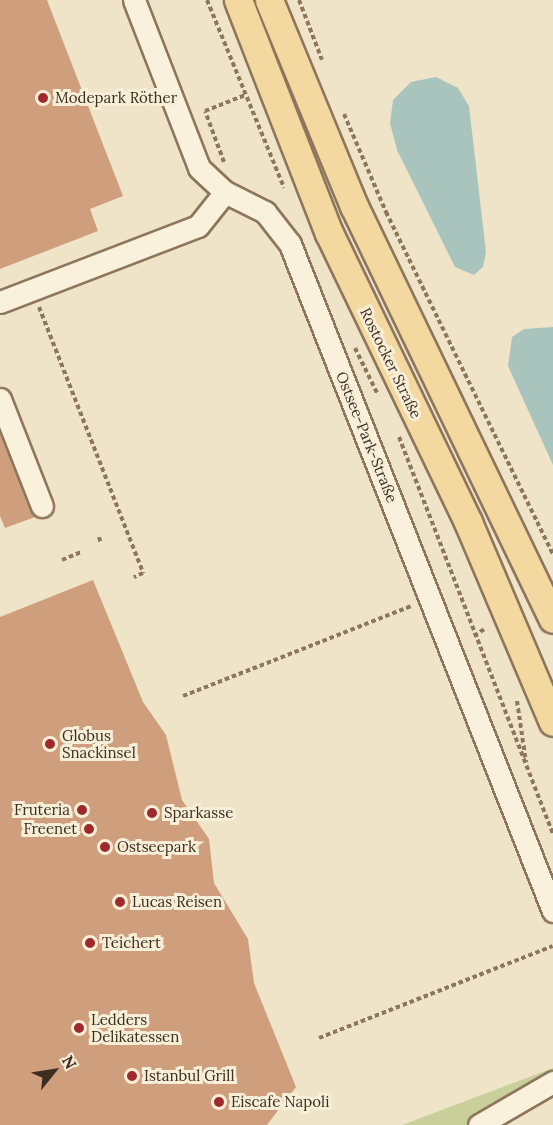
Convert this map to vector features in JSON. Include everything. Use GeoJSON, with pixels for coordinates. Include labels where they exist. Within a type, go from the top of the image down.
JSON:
{"type":"FeatureCollection","features":[{"type":"Feature","properties":{"kind":"main road","name":"Rostocker Straße"},"geometry":{"type":"LineString","coordinates":[[238,0],[329,233],[468,522],[553,722]]}},
{"type":"Feature","properties":{"kind":"main road"},"geometry":{"type":"LineString","coordinates":[[269,0],[354,206],[553,619]]}},
{"type":"Feature","properties":{"kind":"street","name":"Ostsee-Park-Straße"},"geometry":{"type":"LineString","coordinates":[[134,0],[199,168],[225,192],[265,212],[290,244],[553,911]]}},
{"type":"Feature","properties":{"kind":"street"},"geometry":{"type":"LineString","coordinates":[[0,302],[198,226],[225,192]]}},
{"type":"Feature","properties":{"kind":"street"},"geometry":{"type":"LineString","coordinates":[[0,399],[42,506]]}},
{"type":"Feature","properties":{"kind":"street"},"geometry":{"type":"LineString","coordinates":[[479,1125],[553,1082]]}},
{"type":"Feature","properties":{"kind":"path"},"geometry":{"type":"LineString","coordinates":[[207,0],[276,174],[290,196]]}},
{"type":"Feature","properties":{"kind":"path"},"geometry":{"type":"LineString","coordinates":[[298,0],[323,64]]}},
{"type":"Feature","properties":{"kind":"path"},"geometry":{"type":"LineString","coordinates":[[225,165],[205,111],[245,95]]}},
{"type":"Feature","properties":{"kind":"path"},"geometry":{"type":"LineString","coordinates":[[341,106],[386,212],[553,555]]}},
{"type":"Feature","properties":{"kind":"path"},"geometry":{"type":"LineString","coordinates":[[32,290],[143,573],[134,577]]}},
{"type":"Feature","properties":{"kind":"path"},"geometry":{"type":"LineString","coordinates":[[350,336],[380,399]]}},
{"type":"Feature","properties":{"kind":"path"},"geometry":{"type":"LineString","coordinates":[[395,429],[473,636],[553,835]]}},
{"type":"Feature","properties":{"kind":"path"},"geometry":{"type":"LineString","coordinates":[[99,537],[102,544]]}},
{"type":"Feature","properties":{"kind":"path"},"geometry":{"type":"LineString","coordinates":[[62,560],[81,552]]}},
{"type":"Feature","properties":{"kind":"path"},"geometry":{"type":"LineString","coordinates":[[183,696],[456,588]]}},
{"type":"Feature","properties":{"kind":"path"},"geometry":{"type":"LineString","coordinates":[[473,636],[486,628]]}},
{"type":"Feature","properties":{"kind":"path"},"geometry":{"type":"LineString","coordinates":[[516,693],[527,769]]}},
{"type":"Feature","properties":{"kind":"path"},"geometry":{"type":"LineString","coordinates":[[319,1038],[553,946]]}},
{"type":"Feature","properties":{"kind":"green space"},"geometry":{"type":"Polygon","coordinates":[[[553,1068],[553,1075],[466,1125],[402,1125],[553,1068]]]}},
{"type":"Feature","properties":{"kind":"water"},"geometry":{"type":"Polygon","coordinates":[[[436,77],[458,88],[469,106],[486,252],[483,267],[474,275],[455,267],[397,150],[390,123],[393,100],[411,82],[436,77]]]}},
{"type":"Feature","properties":{"kind":"water"},"geometry":{"type":"Polygon","coordinates":[[[553,327],[553,465],[508,366],[512,337],[524,329],[553,327]]]}},
{"type":"Feature","properties":{"kind":"building","name":"Modepark Röther"},"geometry":{"type":"Polygon","coordinates":[[[0,0],[47,0],[123,196],[90,209],[98,231],[0,269],[0,0]]]}},
{"type":"Feature","properties":{"kind":"building"},"geometry":{"type":"Polygon","coordinates":[[[0,434],[35,517],[5,528],[0,516],[0,434]]]}},
{"type":"Feature","properties":{"kind":"building","name":"Ostseepark"},"geometry":{"type":"Polygon","coordinates":[[[93,580],[143,702],[166,735],[182,800],[209,839],[214,883],[248,939],[254,983],[296,1087],[267,1125],[0,1125],[0,617],[93,580]]]}},
{"type":"Feature","properties":{"kind":"place","name":"Modepark Röther"},"geometry":{"type":"Point","coordinates":[43,98]}},
{"type":"Feature","properties":{"kind":"place","name":"Globus Snackinsel"},"geometry":{"type":"Point","coordinates":[50,744]}},
{"type":"Feature","properties":{"kind":"place","name":"Fruteria"},"geometry":{"type":"Point","coordinates":[82,810]}},
{"type":"Feature","properties":{"kind":"place","name":"Sparkasse"},"geometry":{"type":"Point","coordinates":[152,813]}},
{"type":"Feature","properties":{"kind":"place","name":"Freenet"},"geometry":{"type":"Point","coordinates":[89,829]}},
{"type":"Feature","properties":{"kind":"place","name":"Ostseepark"},"geometry":{"type":"Point","coordinates":[105,847]}},
{"type":"Feature","properties":{"kind":"place","name":"Lucas Reisen"},"geometry":{"type":"Point","coordinates":[120,902]}},
{"type":"Feature","properties":{"kind":"place","name":"Teichert"},"geometry":{"type":"Point","coordinates":[90,943]}},
{"type":"Feature","properties":{"kind":"place","name":"Ledders Delikatessen"},"geometry":{"type":"Point","coordinates":[79,1028]}},
{"type":"Feature","properties":{"kind":"place","name":"Istanbul Grill"},"geometry":{"type":"Point","coordinates":[132,1076]}},
{"type":"Feature","properties":{"kind":"place","name":"Eiscafe Napoli"},"geometry":{"type":"Point","coordinates":[219,1102]}}]}
